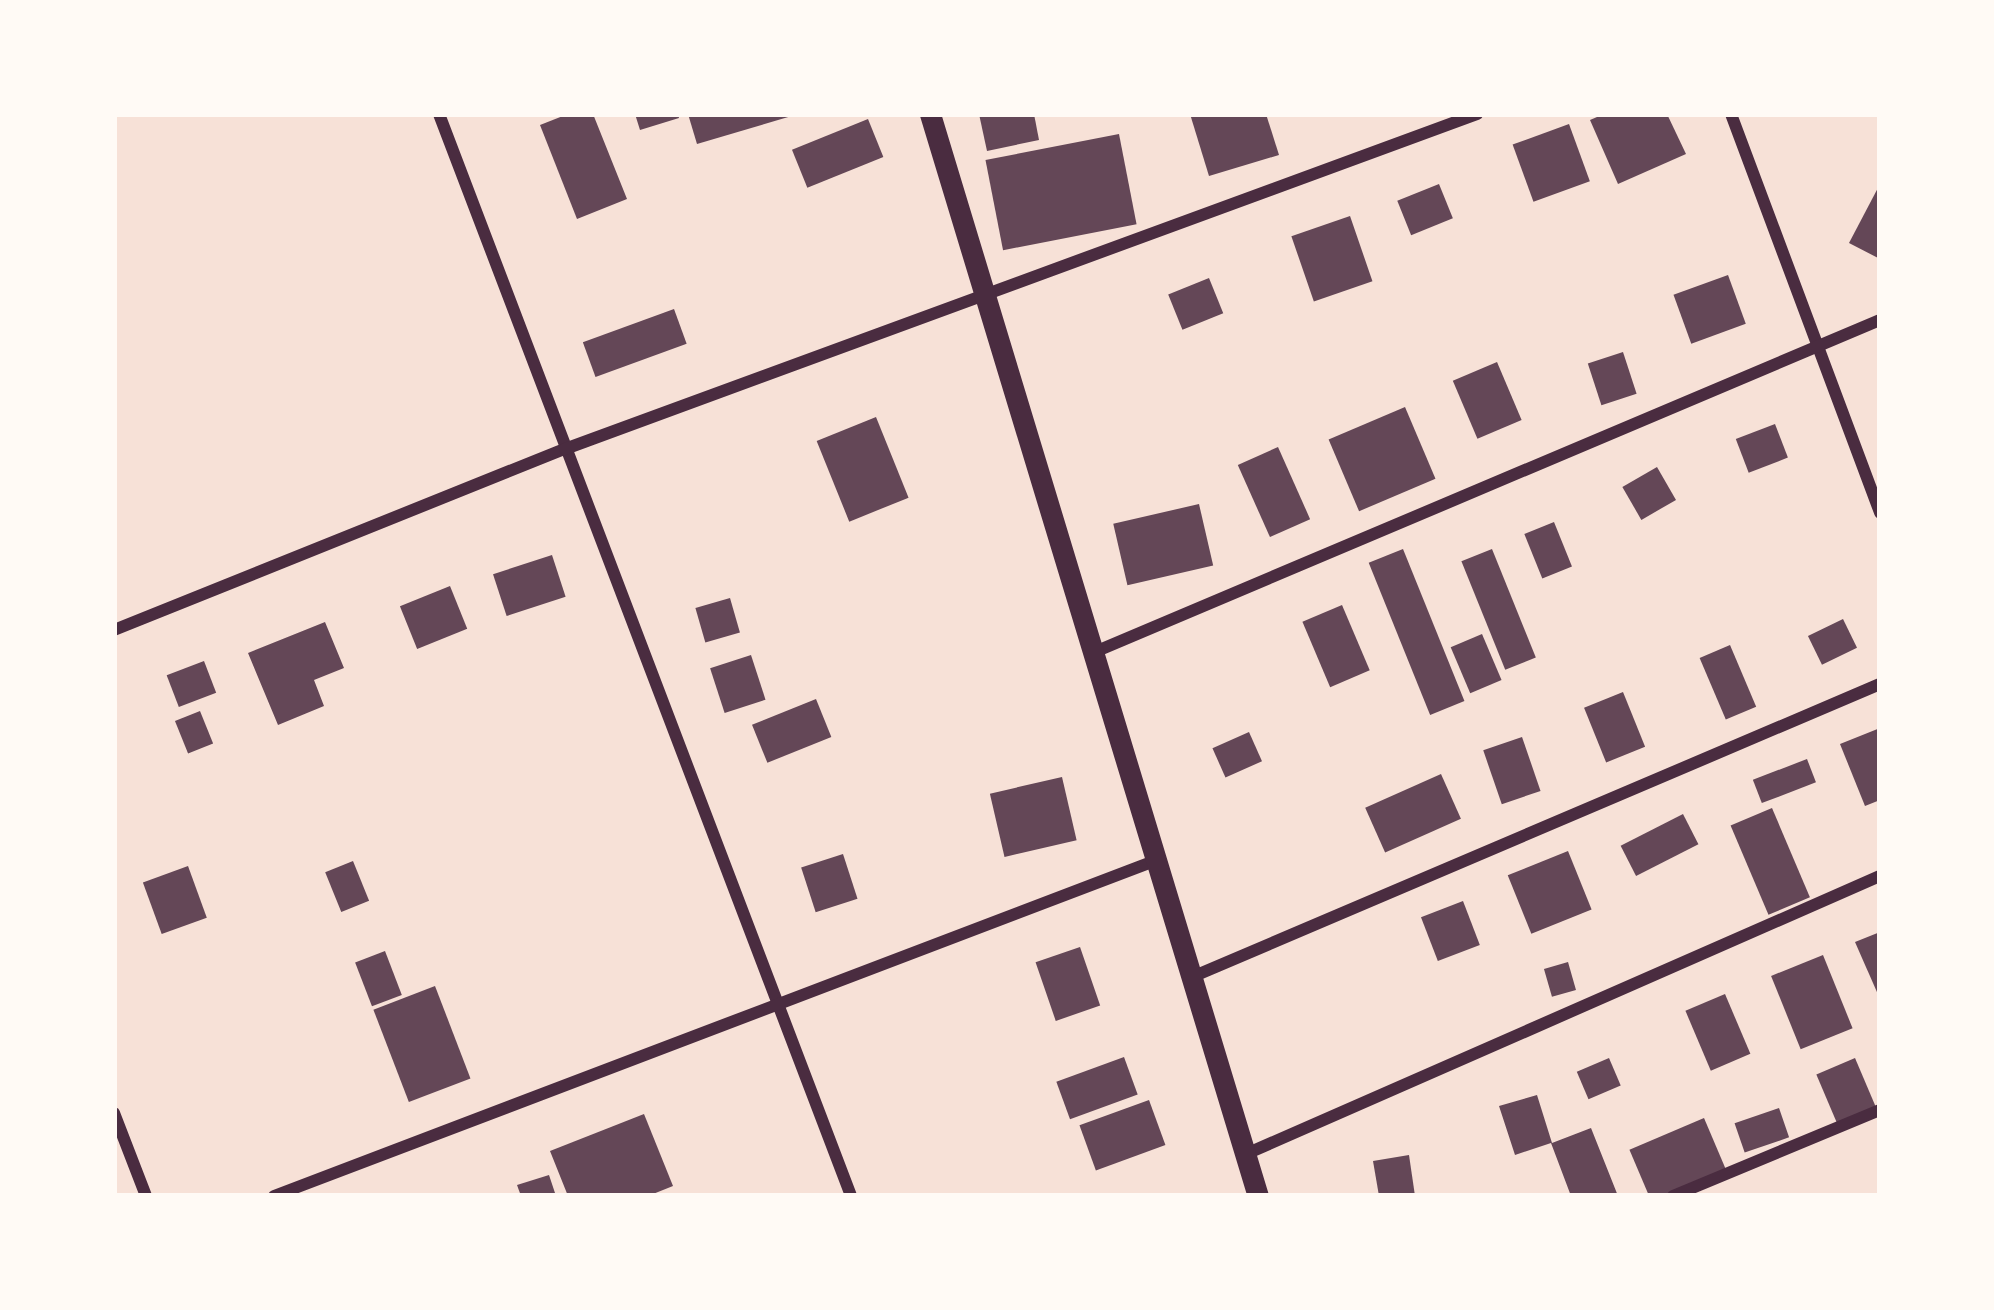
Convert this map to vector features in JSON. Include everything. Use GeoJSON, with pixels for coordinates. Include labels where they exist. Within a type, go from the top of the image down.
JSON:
{"type":"FeatureCollection","features":[{"type":"Feature","properties":{"kind":"street"},"geometry":{"type":"LineString","coordinates":[[439,114],[782,1000],[851,1196]]}},
{"type":"Feature","properties":{"kind":"street"},"geometry":{"type":"LineString","coordinates":[[930,114],[983,301],[1097,650],[1258,1196]]}},
{"type":"Feature","properties":{"kind":"street"},"geometry":{"type":"LineString","coordinates":[[114,630],[565,449],[983,301],[1477,114]]}},
{"type":"Feature","properties":{"kind":"street"},"geometry":{"type":"LineString","coordinates":[[1731,114],[1880,513]]}},
{"type":"Feature","properties":{"kind":"street"},"geometry":{"type":"LineString","coordinates":[[1097,650],[1880,320]]}},
{"type":"Feature","properties":{"kind":"street"},"geometry":{"type":"LineString","coordinates":[[1192,976],[1880,684]]}},
{"type":"Feature","properties":{"kind":"street"},"geometry":{"type":"LineString","coordinates":[[274,1196],[1159,860]]}},
{"type":"Feature","properties":{"kind":"street"},"geometry":{"type":"LineString","coordinates":[[1246,1154],[1880,876]]}},
{"type":"Feature","properties":{"kind":"street"},"geometry":{"type":"LineString","coordinates":[[1673,1196],[1880,1110]]}},
{"type":"Feature","properties":{"kind":"street"},"geometry":{"type":"LineString","coordinates":[[114,1114],[146,1196]]}},
{"type":"Feature","properties":{"kind":"building"},"geometry":{"type":"Polygon","coordinates":[[[568,114],[593,114],[627,199],[577,219],[540,125],[568,114]]]}},
{"type":"Feature","properties":{"kind":"building"},"geometry":{"type":"Polygon","coordinates":[[[635,114],[678,114],[679,118],[640,130],[635,114]]]}},
{"type":"Feature","properties":{"kind":"building"},"geometry":{"type":"Polygon","coordinates":[[[688,114],[795,114],[795,115],[697,144],[688,114]]]}},
{"type":"Feature","properties":{"kind":"building"},"geometry":{"type":"Polygon","coordinates":[[[979,114],[1034,114],[1039,140],[987,151],[979,114]]]}},
{"type":"Feature","properties":{"kind":"building"},"geometry":{"type":"Polygon","coordinates":[[[1190,114],[1266,114],[1279,155],[1209,176],[1190,114]]]}},
{"type":"Feature","properties":{"kind":"building"},"geometry":{"type":"Polygon","coordinates":[[[1604,114],[1667,114],[1686,154],[1618,184],[1590,120],[1604,114]]]}},
{"type":"Feature","properties":{"kind":"building"},"geometry":{"type":"Polygon","coordinates":[[[868,119],[883,157],[807,188],[792,150],[868,119]]]}},
{"type":"Feature","properties":{"kind":"building"},"geometry":{"type":"Polygon","coordinates":[[[1569,124],[1590,181],[1533,202],[1513,145],[1569,124]]]}},
{"type":"Feature","properties":{"kind":"building"},"geometry":{"type":"Polygon","coordinates":[[[1119,134],[1137,224],[1003,250],[985,160],[1119,134]]]}},
{"type":"Feature","properties":{"kind":"building"},"geometry":{"type":"Polygon","coordinates":[[[1439,184],[1453,218],[1411,235],[1397,201],[1439,184]]]}},
{"type":"Feature","properties":{"kind":"building"},"geometry":{"type":"Polygon","coordinates":[[[1880,184],[1880,259],[1849,243],[1880,184]]]}},
{"type":"Feature","properties":{"kind":"building"},"geometry":{"type":"Polygon","coordinates":[[[1350,216],[1372,281],[1314,301],[1291,236],[1350,216]]]}},
{"type":"Feature","properties":{"kind":"building"},"geometry":{"type":"Polygon","coordinates":[[[1728,275],[1746,324],[1691,344],[1673,295],[1728,275]]]}},
{"type":"Feature","properties":{"kind":"building"},"geometry":{"type":"Polygon","coordinates":[[[1209,278],[1223,313],[1182,330],[1168,294],[1209,278]]]}},
{"type":"Feature","properties":{"kind":"building"},"geometry":{"type":"Polygon","coordinates":[[[674,309],[687,344],[596,377],[583,342],[674,309]]]}},
{"type":"Feature","properties":{"kind":"building"},"geometry":{"type":"Polygon","coordinates":[[[1623,352],[1637,394],[1601,405],[1588,363],[1623,352]]]}},
{"type":"Feature","properties":{"kind":"building"},"geometry":{"type":"Polygon","coordinates":[[[1497,362],[1522,420],[1477,439],[1453,381],[1497,362]]]}},
{"type":"Feature","properties":{"kind":"building"},"geometry":{"type":"Polygon","coordinates":[[[1405,407],[1435,479],[1359,511],[1329,439],[1405,407]]]}},
{"type":"Feature","properties":{"kind":"building"},"geometry":{"type":"Polygon","coordinates":[[[876,417],[909,498],[849,522],[817,441],[876,417]]]}},
{"type":"Feature","properties":{"kind":"building"},"geometry":{"type":"Polygon","coordinates":[[[1775,424],[1788,458],[1749,473],[1736,439],[1775,424]]]}},
{"type":"Feature","properties":{"kind":"building"},"geometry":{"type":"Polygon","coordinates":[[[1278,447],[1310,519],[1270,537],[1238,465],[1278,447]]]}},
{"type":"Feature","properties":{"kind":"building"},"geometry":{"type":"Polygon","coordinates":[[[1657,467],[1676,500],[1641,520],[1622,487],[1657,467]]]}},
{"type":"Feature","properties":{"kind":"building"},"geometry":{"type":"Polygon","coordinates":[[[1199,504],[1213,565],[1127,585],[1113,524],[1199,504]]]}},
{"type":"Feature","properties":{"kind":"building"},"geometry":{"type":"Polygon","coordinates":[[[1554,522],[1572,567],[1542,578],[1524,534],[1554,522]]]}},
{"type":"Feature","properties":{"kind":"building"},"geometry":{"type":"Polygon","coordinates":[[[1403,549],[1464,701],[1430,715],[1369,563],[1403,549]]]}},
{"type":"Feature","properties":{"kind":"building"},"geometry":{"type":"Polygon","coordinates":[[[1492,549],[1536,657],[1505,670],[1461,561],[1492,549]]]}},
{"type":"Feature","properties":{"kind":"building"},"geometry":{"type":"Polygon","coordinates":[[[552,555],[566,597],[507,616],[493,574],[552,555]]]}},
{"type":"Feature","properties":{"kind":"building"},"geometry":{"type":"Polygon","coordinates":[[[450,586],[467,629],[417,649],[400,606],[450,586]]]}},
{"type":"Feature","properties":{"kind":"building"},"geometry":{"type":"Polygon","coordinates":[[[730,598],[740,633],[705,643],[695,608],[730,598]]]}},
{"type":"Feature","properties":{"kind":"building"},"geometry":{"type":"Polygon","coordinates":[[[1342,605],[1370,670],[1330,687],[1302,622],[1342,605]]]}},
{"type":"Feature","properties":{"kind":"building"},"geometry":{"type":"Polygon","coordinates":[[[1843,619],[1857,648],[1822,665],[1808,636],[1843,619]]]}},
{"type":"Feature","properties":{"kind":"building"},"geometry":{"type":"Polygon","coordinates":[[[325,622],[344,668],[314,680],[324,706],[278,725],[248,653],[325,622]]]}},
{"type":"Feature","properties":{"kind":"building"},"geometry":{"type":"Polygon","coordinates":[[[1482,634],[1502,680],[1470,693],[1451,647],[1482,634]]]}},
{"type":"Feature","properties":{"kind":"building"},"geometry":{"type":"Polygon","coordinates":[[[1730,645],[1756,707],[1726,720],[1700,658],[1730,645]]]}},
{"type":"Feature","properties":{"kind":"building"},"geometry":{"type":"Polygon","coordinates":[[[751,655],[766,700],[725,713],[710,668],[751,655]]]}},
{"type":"Feature","properties":{"kind":"building"},"geometry":{"type":"Polygon","coordinates":[[[204,661],[216,693],[179,707],[167,675],[204,661]]]}},
{"type":"Feature","properties":{"kind":"building"},"geometry":{"type":"Polygon","coordinates":[[[1623,692],[1645,747],[1606,762],[1584,708],[1623,692]]]}},
{"type":"Feature","properties":{"kind":"building"},"geometry":{"type":"Polygon","coordinates":[[[816,699],[831,737],[767,763],[752,725],[816,699]]]}},
{"type":"Feature","properties":{"kind":"building"},"geometry":{"type":"Polygon","coordinates":[[[200,711],[213,743],[188,754],[175,721],[200,711]]]}},
{"type":"Feature","properties":{"kind":"building"},"geometry":{"type":"Polygon","coordinates":[[[1880,728],[1880,800],[1865,806],[1840,744],[1880,728]]]}},
{"type":"Feature","properties":{"kind":"building"},"geometry":{"type":"Polygon","coordinates":[[[1249,732],[1262,761],[1225,778],[1212,748],[1249,732]]]}},
{"type":"Feature","properties":{"kind":"building"},"geometry":{"type":"Polygon","coordinates":[[[1522,737],[1541,791],[1502,804],[1483,750],[1522,737]]]}},
{"type":"Feature","properties":{"kind":"building"},"geometry":{"type":"Polygon","coordinates":[[[1807,759],[1816,782],[1762,803],[1753,780],[1807,759]]]}},
{"type":"Feature","properties":{"kind":"building"},"geometry":{"type":"Polygon","coordinates":[[[1441,774],[1461,819],[1385,853],[1365,808],[1441,774]]]}},
{"type":"Feature","properties":{"kind":"building"},"geometry":{"type":"Polygon","coordinates":[[[1062,777],[1077,840],[1005,857],[990,794],[1062,777]]]}},
{"type":"Feature","properties":{"kind":"building"},"geometry":{"type":"Polygon","coordinates":[[[1772,808],[1810,897],[1768,915],[1731,826],[1772,808]]]}},
{"type":"Feature","properties":{"kind":"building"},"geometry":{"type":"Polygon","coordinates":[[[1683,814],[1698,844],[1636,876],[1621,846],[1683,814]]]}},
{"type":"Feature","properties":{"kind":"building"},"geometry":{"type":"Polygon","coordinates":[[[1568,851],[1592,909],[1531,934],[1508,875],[1568,851]]]}},
{"type":"Feature","properties":{"kind":"building"},"geometry":{"type":"Polygon","coordinates":[[[843,854],[858,899],[816,912],[801,868],[843,854]]]}},
{"type":"Feature","properties":{"kind":"building"},"geometry":{"type":"Polygon","coordinates":[[[353,861],[369,901],[341,912],[325,872],[353,861]]]}},
{"type":"Feature","properties":{"kind":"building"},"geometry":{"type":"Polygon","coordinates":[[[188,866],[207,918],[162,934],[143,882],[188,866]]]}},
{"type":"Feature","properties":{"kind":"building"},"geometry":{"type":"Polygon","coordinates":[[[1463,901],[1480,945],[1438,961],[1421,917],[1463,901]]]}},
{"type":"Feature","properties":{"kind":"building"},"geometry":{"type":"Polygon","coordinates":[[[1880,932],[1880,999],[1855,942],[1880,932]]]}},
{"type":"Feature","properties":{"kind":"building"},"geometry":{"type":"Polygon","coordinates":[[[1080,947],[1100,1006],[1056,1021],[1036,962],[1080,947]]]}},
{"type":"Feature","properties":{"kind":"building"},"geometry":{"type":"Polygon","coordinates":[[[385,951],[402,995],[372,1006],[355,962],[385,951]]]}},
{"type":"Feature","properties":{"kind":"building"},"geometry":{"type":"Polygon","coordinates":[[[1823,955],[1853,1028],[1801,1049],[1771,976],[1823,955]]]}},
{"type":"Feature","properties":{"kind":"building"},"geometry":{"type":"Polygon","coordinates":[[[1568,962],[1576,990],[1552,997],[1544,969],[1568,962]]]}},
{"type":"Feature","properties":{"kind":"building"},"geometry":{"type":"Polygon","coordinates":[[[435,986],[470,1078],[409,1102],[373,1010],[435,986]]]}},
{"type":"Feature","properties":{"kind":"building"},"geometry":{"type":"Polygon","coordinates":[[[1725,994],[1750,1054],[1711,1071],[1685,1011],[1725,994]]]}},
{"type":"Feature","properties":{"kind":"building"},"geometry":{"type":"Polygon","coordinates":[[[1124,1057],[1138,1095],[1070,1119],[1056,1082],[1124,1057]]]}},
{"type":"Feature","properties":{"kind":"building"},"geometry":{"type":"Polygon","coordinates":[[[1609,1058],[1621,1086],[1589,1099],[1577,1072],[1609,1058]]]}},
{"type":"Feature","properties":{"kind":"building"},"geometry":{"type":"Polygon","coordinates":[[[1855,1058],[1877,1110],[1838,1126],[1816,1074],[1855,1058]]]}},
{"type":"Feature","properties":{"kind":"building"},"geometry":{"type":"Polygon","coordinates":[[[1537,1095],[1552,1143],[1591,1128],[1618,1196],[1571,1196],[1551,1143],[1515,1155],[1499,1106],[1537,1095]]]}},
{"type":"Feature","properties":{"kind":"building"},"geometry":{"type":"Polygon","coordinates":[[[1149,1100],[1165,1145],[1096,1170],[1079,1125],[1149,1100]]]}},
{"type":"Feature","properties":{"kind":"building"},"geometry":{"type":"Polygon","coordinates":[[[1779,1108],[1789,1137],[1745,1153],[1735,1123],[1779,1108]]]}},
{"type":"Feature","properties":{"kind":"building"},"geometry":{"type":"Polygon","coordinates":[[[644,1114],[673,1186],[648,1196],[568,1196],[550,1151],[644,1114]]]}},
{"type":"Feature","properties":{"kind":"building"},"geometry":{"type":"Polygon","coordinates":[[[1704,1118],[1726,1170],[1664,1196],[1649,1196],[1629,1150],[1704,1118]]]}},
{"type":"Feature","properties":{"kind":"building"},"geometry":{"type":"Polygon","coordinates":[[[1409,1155],[1415,1196],[1379,1196],[1373,1161],[1409,1155]]]}},
{"type":"Feature","properties":{"kind":"building"},"geometry":{"type":"Polygon","coordinates":[[[549,1175],[556,1196],[521,1196],[517,1185],[549,1175]]]}}]}
